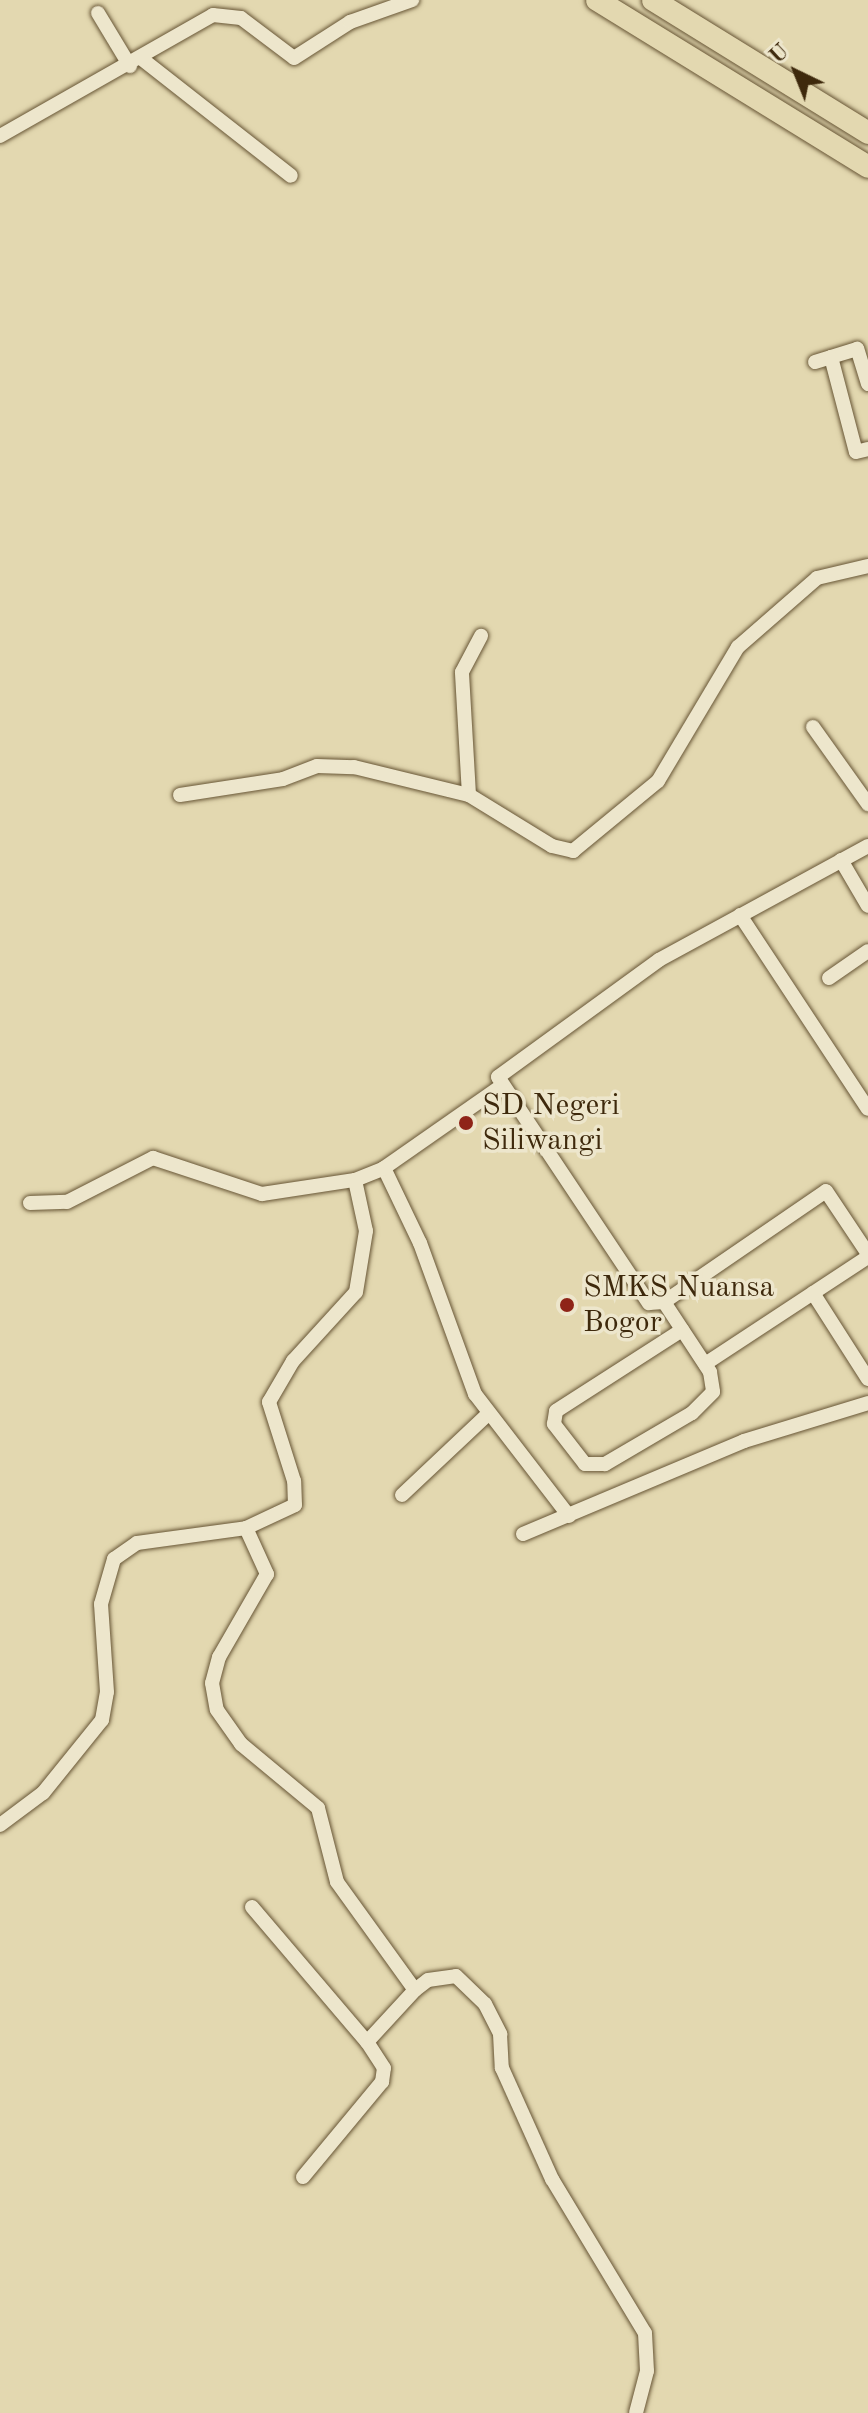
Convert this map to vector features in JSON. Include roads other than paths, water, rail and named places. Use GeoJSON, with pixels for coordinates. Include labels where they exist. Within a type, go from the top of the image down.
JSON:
{"type":"FeatureCollection","features":[{"type":"Feature","properties":{"kind":"highway"},"geometry":{"type":"LineString","coordinates":[[597,0],[713,75],[868,167]]}},
{"type":"Feature","properties":{"kind":"highway"},"geometry":{"type":"LineString","coordinates":[[653,0],[868,133]]}},
{"type":"Feature","properties":{"kind":"street"},"geometry":{"type":"LineString","coordinates":[[0,136],[223,13],[299,57],[350,22],[412,0]]}},
{"type":"Feature","properties":{"kind":"street"},"geometry":{"type":"LineString","coordinates":[[98,13],[136,62],[291,176]]}},
{"type":"Feature","properties":{"kind":"street"},"geometry":{"type":"LineString","coordinates":[[815,362],[857,349],[867,380]]}},
{"type":"Feature","properties":{"kind":"street"},"geometry":{"type":"LineString","coordinates":[[831,357],[856,452],[868,449]]}},
{"type":"Feature","properties":{"kind":"street"},"geometry":{"type":"LineString","coordinates":[[180,795],[250,786],[333,765],[421,779],[469,795],[559,850],[579,848],[658,781],[738,647],[809,582],[836,570],[868,566]]}},
{"type":"Feature","properties":{"kind":"street"},"geometry":{"type":"LineString","coordinates":[[469,795],[462,672],[481,636]]}},
{"type":"Feature","properties":{"kind":"street"},"geometry":{"type":"LineString","coordinates":[[813,727],[868,804]]}},
{"type":"Feature","properties":{"kind":"street"},"geometry":{"type":"LineString","coordinates":[[705,1364],[868,1256],[826,1191],[664,1302],[646,1300],[500,1087],[500,1073],[659,960],[868,846]]}},
{"type":"Feature","properties":{"kind":"street"},"geometry":{"type":"LineString","coordinates":[[841,860],[868,906]]}},
{"type":"Feature","properties":{"kind":"street"},"geometry":{"type":"LineString","coordinates":[[740,915],[868,1109]]}},
{"type":"Feature","properties":{"kind":"street"},"geometry":{"type":"LineString","coordinates":[[829,978],[868,951]]}},
{"type":"Feature","properties":{"kind":"street"},"geometry":{"type":"LineString","coordinates":[[30,1203],[67,1202],[153,1158],[262,1194],[355,1180],[384,1168],[500,1087]]}},
{"type":"Feature","properties":{"kind":"street"},"geometry":{"type":"LineString","coordinates":[[384,1168],[420,1243],[462,1365],[488,1414],[569,1516]]}},
{"type":"Feature","properties":{"kind":"street"},"geometry":{"type":"LineString","coordinates":[[0,1825],[43,1793],[102,1720],[107,1692],[101,1604],[114,1559],[137,1543],[246,1528],[295,1505],[294,1481],[269,1402],[293,1361],[356,1292],[366,1231],[355,1180]]}},
{"type":"Feature","properties":{"kind":"street"},"geometry":{"type":"LineString","coordinates":[[813,1293],[868,1379]]}},
{"type":"Feature","properties":{"kind":"street"},"geometry":{"type":"LineString","coordinates":[[664,1302],[705,1364],[714,1385],[704,1404],[605,1464],[585,1464],[564,1440],[553,1420],[561,1405],[682,1330]]}},
{"type":"Feature","properties":{"kind":"street"},"geometry":{"type":"LineString","coordinates":[[523,1534],[744,1441],[868,1403]]}},
{"type":"Feature","properties":{"kind":"street"},"geometry":{"type":"LineString","coordinates":[[402,1495],[488,1414]]}},
{"type":"Feature","properties":{"kind":"street"},"geometry":{"type":"LineString","coordinates":[[246,1528],[267,1574],[219,1657],[212,1683],[217,1710],[241,1744],[318,1808],[337,1882],[415,1990]]}},
{"type":"Feature","properties":{"kind":"street"},"geometry":{"type":"LineString","coordinates":[[252,1907],[367,2042],[385,2076],[303,2177]]}},
{"type":"Feature","properties":{"kind":"street"},"geometry":{"type":"LineString","coordinates":[[367,2042],[428,1980],[456,1976],[495,2021],[502,2068],[547,2170],[645,2333],[647,2371],[636,2413]]}},
{"type":"Feature","properties":{"kind":"place","name":"SD Negeri Siliwangi"},"geometry":{"type":"Point","coordinates":[466,1123]}},
{"type":"Feature","properties":{"kind":"place","name":"SMKS Nuansa Bogor"},"geometry":{"type":"Point","coordinates":[567,1305]}}]}
